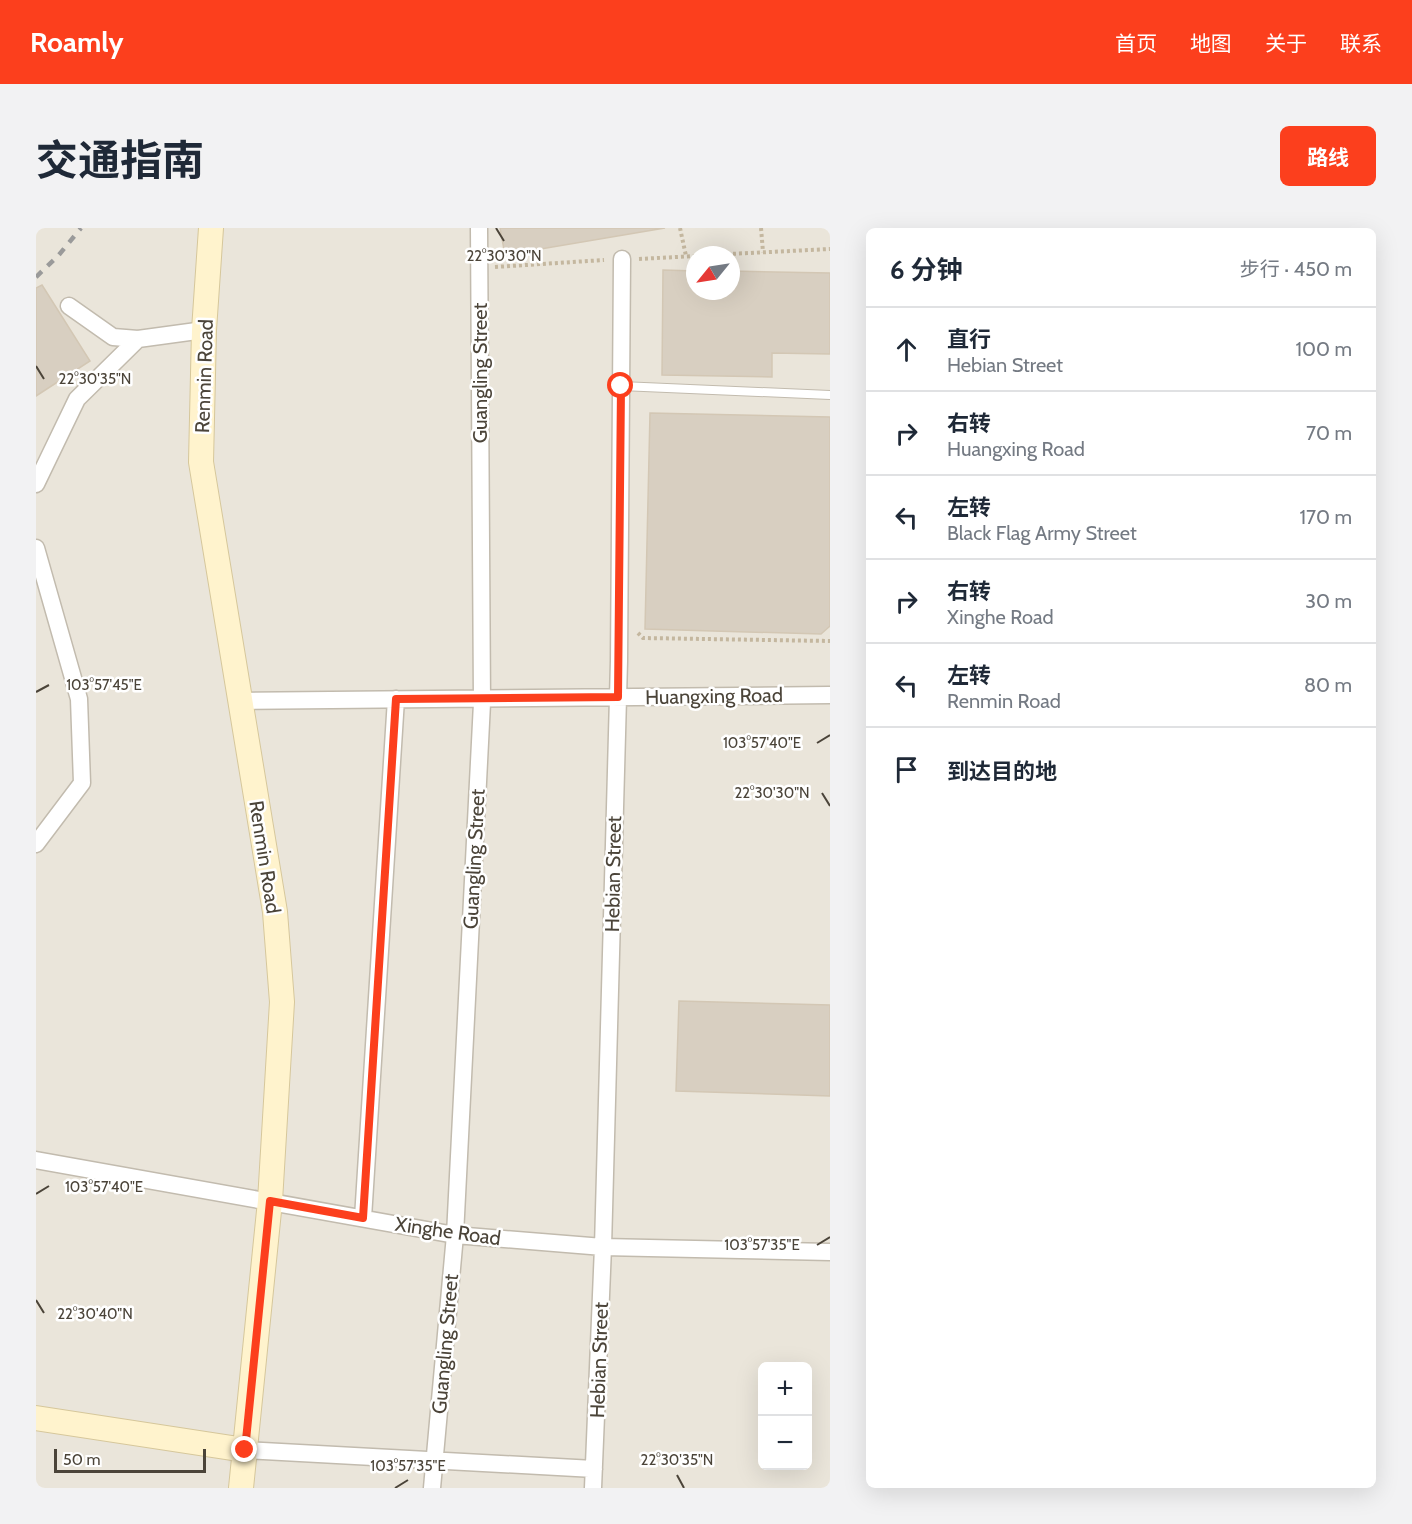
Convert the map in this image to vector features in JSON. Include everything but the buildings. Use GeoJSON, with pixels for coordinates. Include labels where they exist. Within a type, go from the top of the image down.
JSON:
{"type":"FeatureCollection","features":[{"type":"Feature","properties":{"kind":"street","name":"Renmin Road"},"geometry":{"type":"LineString","coordinates":[[211,228],[204,330],[201,462],[275,912],[282,1002],[270,1201],[242,1488]]}},
{"type":"Feature","properties":{"kind":"street","name":"Guangling Street"},"geometry":{"type":"LineString","coordinates":[[432,1488],[455,1235],[482,698],[479,228]]}},
{"type":"Feature","properties":{"kind":"street","name":"Hebian Street"},"geometry":{"type":"LineString","coordinates":[[593,1488],[603,1246],[618,697],[622,260]]}},
{"type":"Feature","properties":{"kind":"street"},"geometry":{"type":"LineString","coordinates":[[69,306],[113,337],[138,339],[204,330]]}},
{"type":"Feature","properties":{"kind":"street"},"geometry":{"type":"LineString","coordinates":[[36,484],[77,399],[138,339]]}},
{"type":"Feature","properties":{"kind":"street"},"geometry":{"type":"LineString","coordinates":[[36,548],[79,699],[82,783],[36,844]]}},
{"type":"Feature","properties":{"kind":"street","name":"Huangxing Road"},"geometry":{"type":"LineString","coordinates":[[239,701],[830,694]]}},
{"type":"Feature","properties":{"kind":"street"},"geometry":{"type":"LineString","coordinates":[[363,1218],[396,699]]}},
{"type":"Feature","properties":{"kind":"street","name":"Xinghe Road"},"geometry":{"type":"LineString","coordinates":[[36,1160],[455,1235],[603,1246],[830,1252]]}},
{"type":"Feature","properties":{"kind":"street"},"geometry":{"type":"LineString","coordinates":[[36,1418],[245,1450],[594,1469]]}},
{"type":"Feature","properties":{"kind":"lane"},"geometry":{"type":"LineString","coordinates":[[621,386],[830,395]]}},
{"type":"Feature","properties":{"kind":"path"},"geometry":{"type":"LineString","coordinates":[[479,268],[686,256],[680,228]]}},
{"type":"Feature","properties":{"kind":"path"},"geometry":{"type":"LineString","coordinates":[[760,228],[764,252]]}},
{"type":"Feature","properties":{"kind":"path"},"geometry":{"type":"LineString","coordinates":[[740,253],[830,249]]}},
{"type":"Feature","properties":{"kind":"path"},"geometry":{"type":"LineString","coordinates":[[635,630],[643,638],[830,641]]}},
{"type":"Feature","properties":{"kind":"shaded area"},"geometry":{"type":"Polygon","coordinates":[[[36,228],[830,228],[830,1488],[36,1488],[36,228]]]}},
{"type":"Feature","properties":{"kind":"railway"},"geometry":{"type":"LineString","coordinates":[[36,277],[58,256],[81,228]]}},
{"type":"Feature","properties":{"kind":"route"},"geometry":{"type":"LineString","coordinates":[[245,1450],[270,1201],[363,1218],[396,699],[618,697],[621,386]]}}]}
